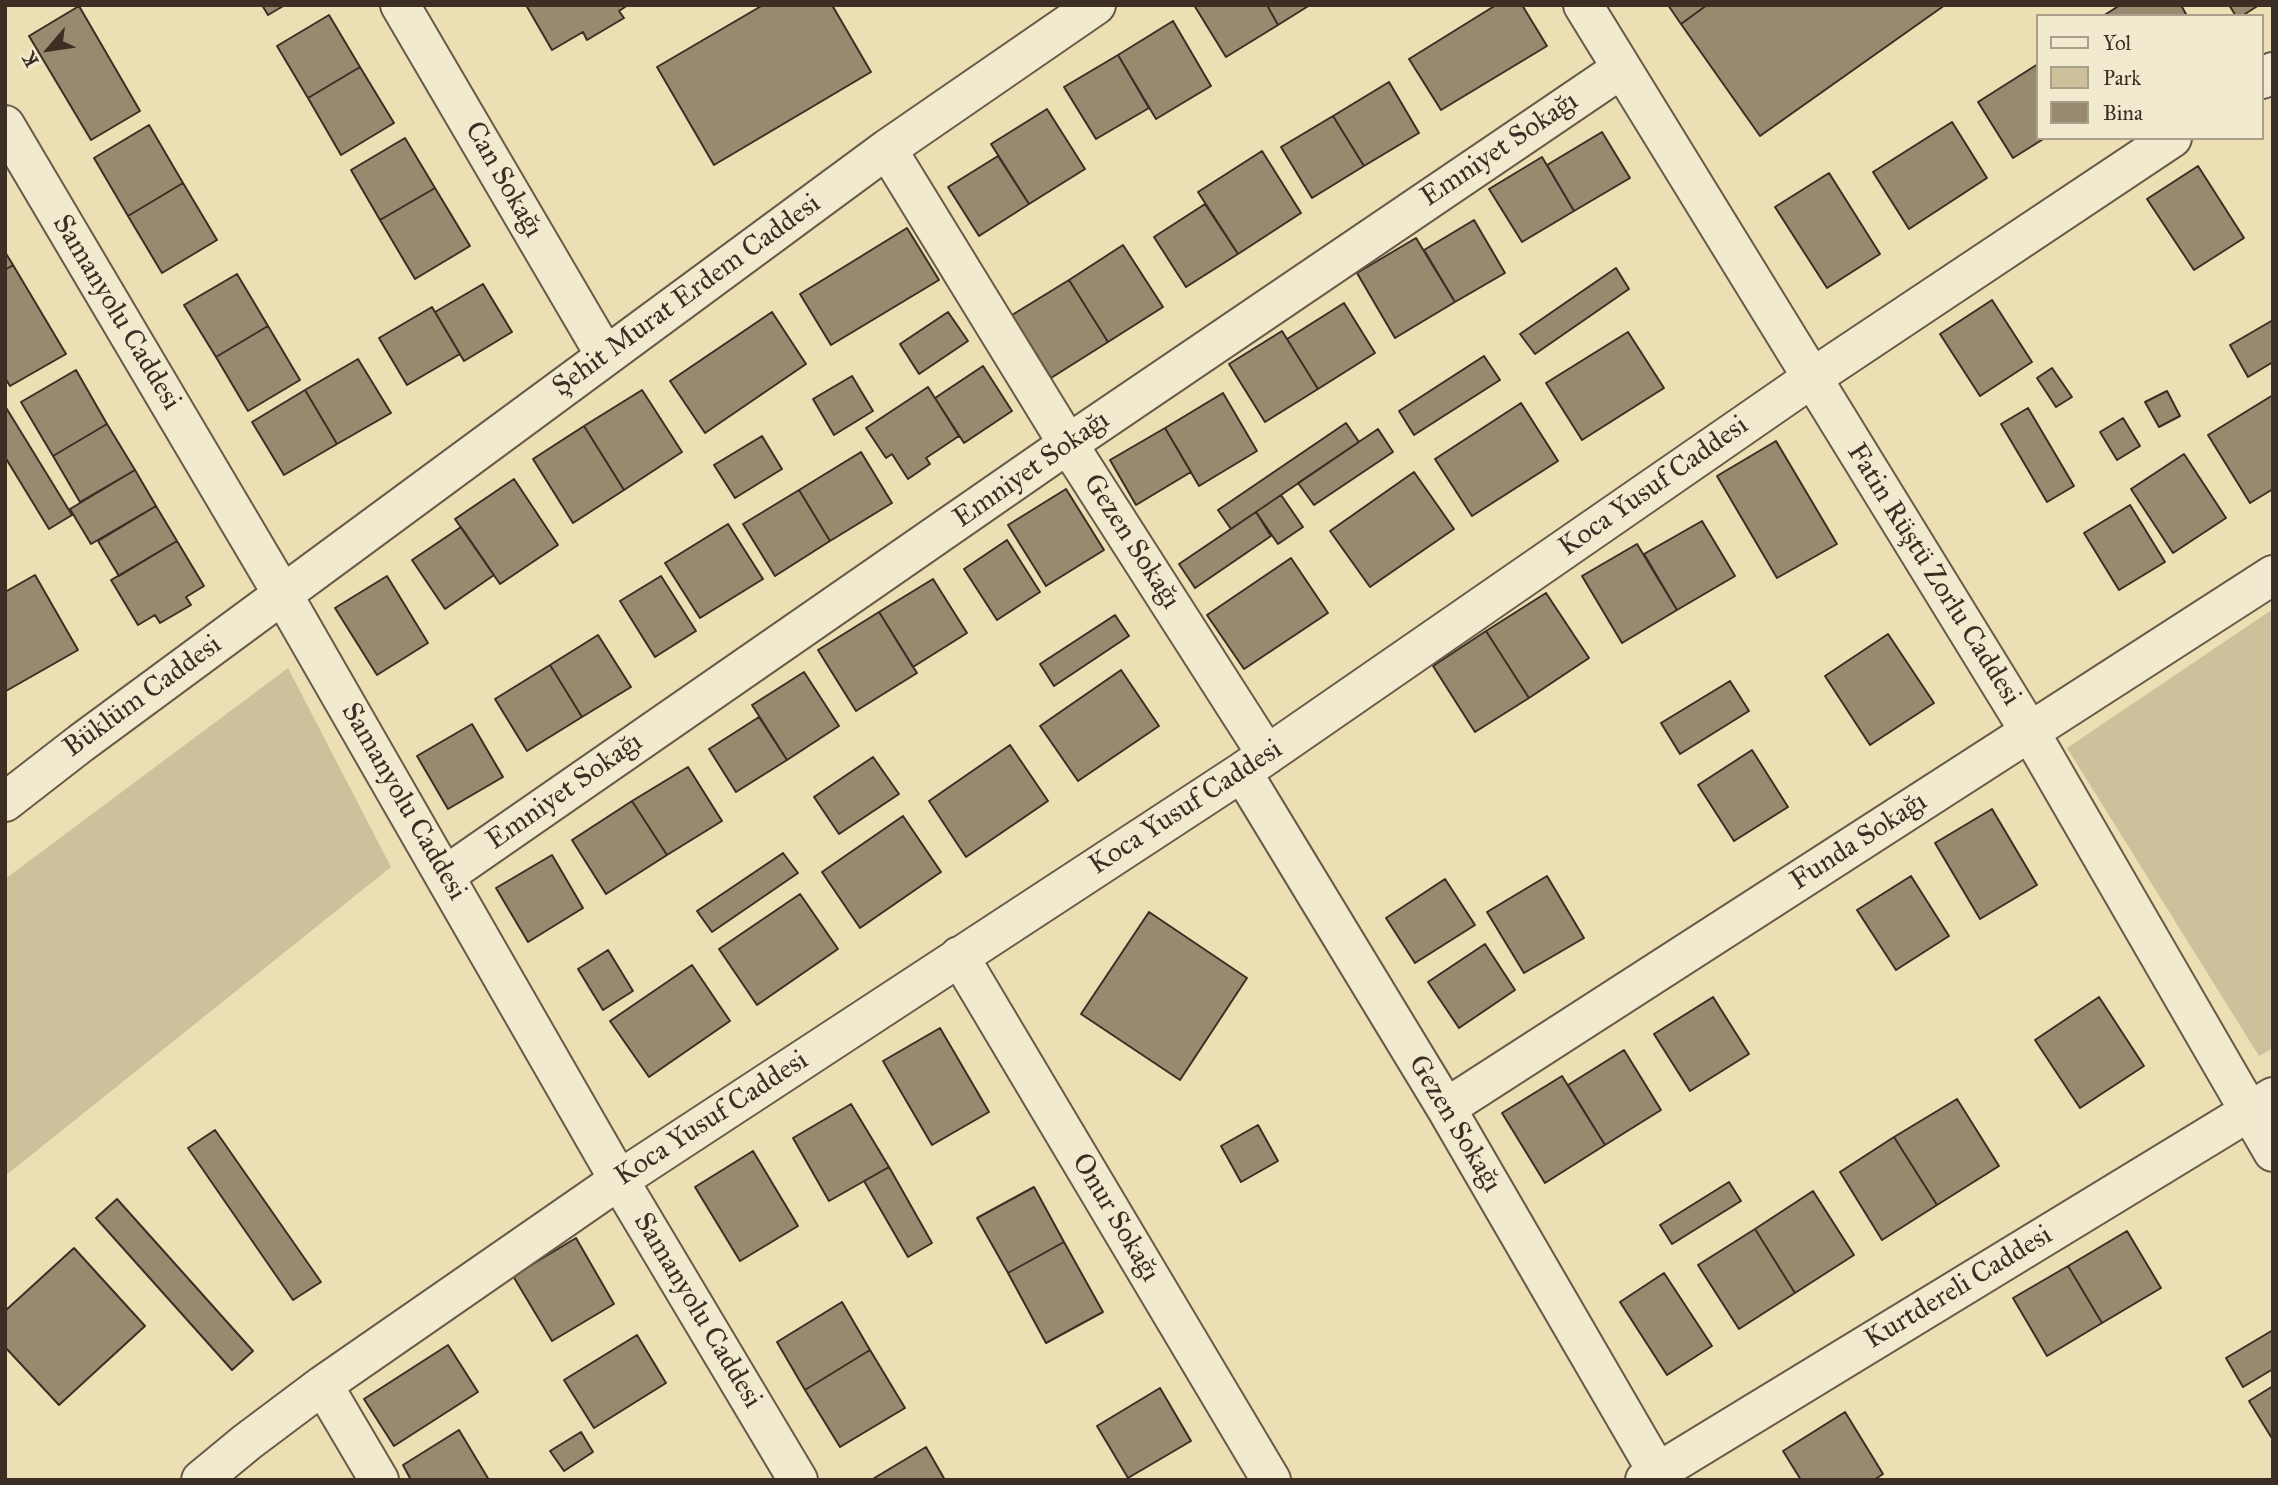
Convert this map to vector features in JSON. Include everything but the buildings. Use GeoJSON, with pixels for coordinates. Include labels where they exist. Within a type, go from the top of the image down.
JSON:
{"type":"FeatureCollection","features":[{"type":"Feature","properties":{"kind":"street","name":"Can Sokağı"},"geometry":{"type":"LineString","coordinates":[[400,5],[605,355]]}},
{"type":"Feature","properties":{"kind":"street","name":"Şehit Murat Erdem Caddesi"},"geometry":{"type":"LineString","coordinates":[[283,595],[887,149],[1096,5]]}},
{"type":"Feature","properties":{"kind":"street","name":"Fatin Rüştü Zorlu Caddesi"},"geometry":{"type":"LineString","coordinates":[[1583,5],[2261,1104],[2273,1152]]}},
{"type":"Feature","properties":{"kind":"street","name":"Emniyet Sokağı"},"geometry":{"type":"LineString","coordinates":[[446,875],[1068,444],[1621,69]]}},
{"type":"Feature","properties":{"kind":"street","name":"Samanyolu Caddesi"},"geometry":{"type":"LineString","coordinates":[[5,125],[446,875],[619,1180],[798,1480]]}},
{"type":"Feature","properties":{"kind":"street","name":"Koca Yusuf Caddesi"},"geometry":{"type":"LineString","coordinates":[[201,1480],[323,1385],[619,1180],[1254,763],[1812,378],[2169,140]]}},
{"type":"Feature","properties":{"kind":"street","name":"Gezen Sokağı"},"geometry":{"type":"LineString","coordinates":[[887,149],[1068,444],[1254,763],[1655,1477]]}},
{"type":"Feature","properties":{"kind":"street","name":"Funda Sokağı"},"geometry":{"type":"LineString","coordinates":[[1446,1108],[2273,575]]}},
{"type":"Feature","properties":{"kind":"street","name":"Büklüm Caddesi"},"geometry":{"type":"LineString","coordinates":[[10,787],[283,595]]}},
{"type":"Feature","properties":{"kind":"street","name":"Onur Sokağı"},"geometry":{"type":"LineString","coordinates":[[960,956],[1271,1480]]}},
{"type":"Feature","properties":{"kind":"street","name":"Kurtdereli Caddesi"},"geometry":{"type":"LineString","coordinates":[[1655,1477],[2261,1104]]}},
{"type":"Feature","properties":{"kind":"street"},"geometry":{"type":"LineString","coordinates":[[323,1385],[379,1480]]}},
{"type":"Feature","properties":{"kind":"green space"},"geometry":{"type":"Polygon","coordinates":[[[2273,609],[2273,1048],[2259,1056],[2067,748],[2273,609]]]}},
{"type":"Feature","properties":{"kind":"green space"},"geometry":{"type":"Polygon","coordinates":[[[288,668],[391,867],[5,1176],[5,879],[288,668]]]}}]}
